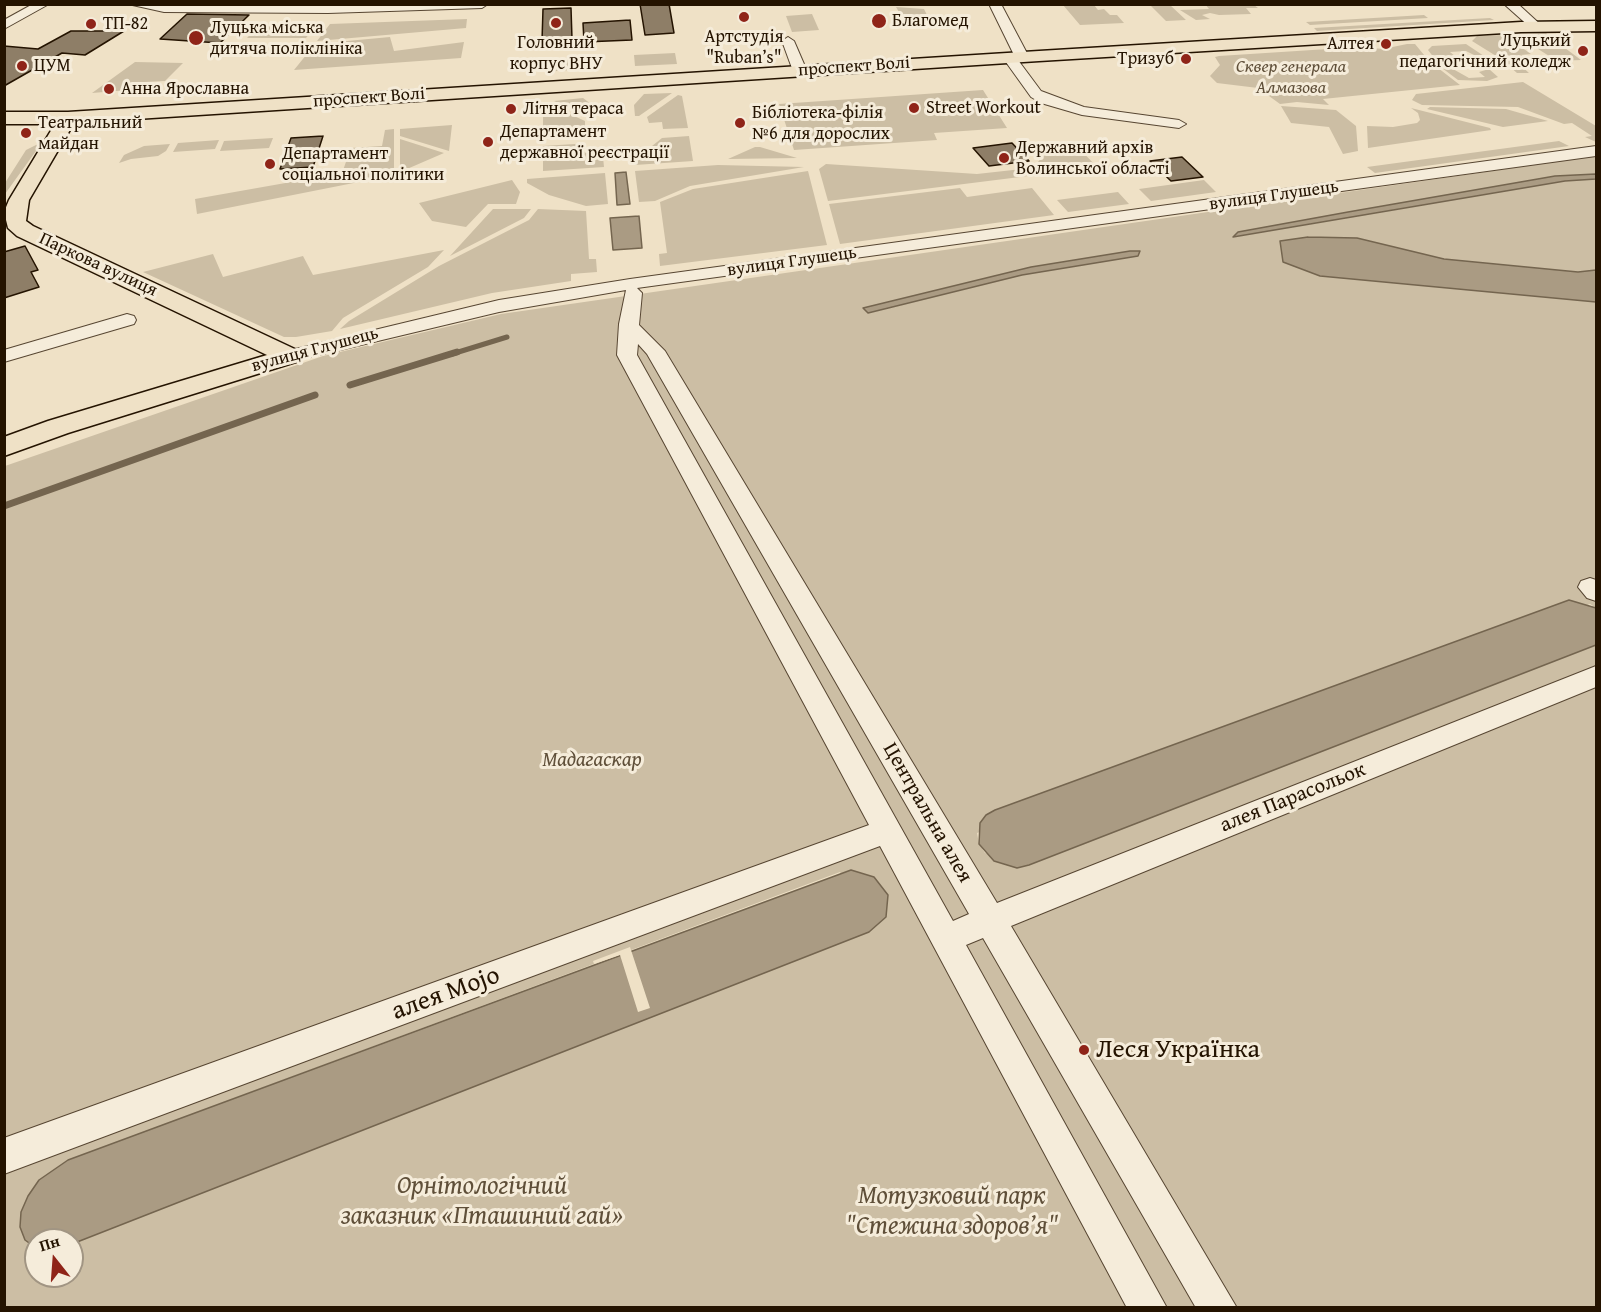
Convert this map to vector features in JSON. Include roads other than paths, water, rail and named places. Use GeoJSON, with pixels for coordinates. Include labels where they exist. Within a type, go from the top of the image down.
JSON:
{"type":"FeatureCollection","features":[{"type":"Feature","properties":{"kind":"main road","name":"проспект Волі"},"geometry":{"type":"LineString","coordinates":[[4,118],[68,118],[1016,57],[1536,26],[1596,26]]}},
{"type":"Feature","properties":{"kind":"main road","name":"Паркова вулиця"},"geometry":{"type":"LineString","coordinates":[[68,118],[19,200],[14,216],[16,223],[25,231],[290,356]]}},
{"type":"Feature","properties":{"kind":"main road","name":"вулиця Глушець"},"geometry":{"type":"LineString","coordinates":[[4,447],[58,427],[290,356]]}},
{"type":"Feature","properties":{"kind":"street"},"geometry":{"type":"LineString","coordinates":[[4,25],[44,4]]}},
{"type":"Feature","properties":{"kind":"street"},"geometry":{"type":"LineString","coordinates":[[134,4],[177,8],[482,4]]}},
{"type":"Feature","properties":{"kind":"street"},"geometry":{"type":"LineString","coordinates":[[995,4],[1016,57],[1036,94],[1046,100],[1082,111],[1179,124]]}},
{"type":"Feature","properties":{"kind":"street"},"geometry":{"type":"LineString","coordinates":[[1510,4],[1536,26]]}},
{"type":"Feature","properties":{"kind":"street"},"geometry":{"type":"LineString","coordinates":[[788,41],[800,71]]}},
{"type":"Feature","properties":{"kind":"street","name":"вулиця Глушець"},"geometry":{"type":"LineString","coordinates":[[290,356],[499,306],[619,286],[1596,152]]}},
{"type":"Feature","properties":{"kind":"street","name":"Центральна алея"},"geometry":{"type":"LineString","coordinates":[[633,293],[628,324],[627,355],[1148,1308]]}},
{"type":"Feature","properties":{"kind":"street"},"geometry":{"type":"LineString","coordinates":[[4,356],[127,320]]}},
{"type":"Feature","properties":{"kind":"street","name":"Центральна алея"},"geometry":{"type":"LineString","coordinates":[[628,324],[655,351],[1218,1308]]}},
{"type":"Feature","properties":{"kind":"street"},"geometry":{"type":"LineString","coordinates":[[718,522],[751,513]]}},
{"type":"Feature","properties":{"kind":"street","name":"алея Парасольок"},"geometry":{"type":"LineString","coordinates":[[946,938],[1596,676]]}},
{"type":"Feature","properties":{"kind":"street","name":"алея Mojo"},"geometry":{"type":"LineString","coordinates":[[4,1156],[887,831]]}},
{"type":"Feature","properties":{"kind":"waterway"},"geometry":{"type":"LineString","coordinates":[[452,354],[507,337]]}},
{"type":"Feature","properties":{"kind":"waterway"},"geometry":{"type":"LineString","coordinates":[[350,385],[457,352]]}},
{"type":"Feature","properties":{"kind":"waterway"},"geometry":{"type":"LineString","coordinates":[[4,506],[315,395]]}},
{"type":"Feature","properties":{"kind":"place","name":"Артстудія \"Ruban’s\""},"geometry":{"type":"Point","coordinates":[744,17]}},
{"type":"Feature","properties":{"kind":"place","name":"Благомед"},"geometry":{"type":"Point","coordinates":[879,21]}},
{"type":"Feature","properties":{"kind":"place","name":"Головний корпус ВНУ"},"geometry":{"type":"Point","coordinates":[556,23]}},
{"type":"Feature","properties":{"kind":"place","name":"ТП-82"},"geometry":{"type":"Point","coordinates":[91,24]}},
{"type":"Feature","properties":{"kind":"place","name":"Луцька міська дитяча поліклініка"},"geometry":{"type":"Point","coordinates":[196,38]}},
{"type":"Feature","properties":{"kind":"place","name":"Алтея"},"geometry":{"type":"Point","coordinates":[1386,44]}},
{"type":"Feature","properties":{"kind":"place","name":"Луцький педагогічний коледж"},"geometry":{"type":"Point","coordinates":[1583,51]}},
{"type":"Feature","properties":{"kind":"place","name":"Тризуб"},"geometry":{"type":"Point","coordinates":[1186,59]}},
{"type":"Feature","properties":{"kind":"place","name":"ЦУМ"},"geometry":{"type":"Point","coordinates":[22,66]}},
{"type":"Feature","properties":{"kind":"place","name":"Анна Ярославна"},"geometry":{"type":"Point","coordinates":[109,89]}},
{"type":"Feature","properties":{"kind":"place","name":"Street Workout"},"geometry":{"type":"Point","coordinates":[914,108]}},
{"type":"Feature","properties":{"kind":"place","name":"Літня тераса"},"geometry":{"type":"Point","coordinates":[511,109]}},
{"type":"Feature","properties":{"kind":"place","name":"Бібліотека-філія №6 для дорослих"},"geometry":{"type":"Point","coordinates":[740,123]}},
{"type":"Feature","properties":{"kind":"place","name":"Театральний майдан"},"geometry":{"type":"Point","coordinates":[26,133]}},
{"type":"Feature","properties":{"kind":"place","name":"Департамент державної реєстрації"},"geometry":{"type":"Point","coordinates":[488,142]}},
{"type":"Feature","properties":{"kind":"place","name":"Державний архів Волинської області"},"geometry":{"type":"Point","coordinates":[1004,158]}},
{"type":"Feature","properties":{"kind":"place","name":"Департамент соціальної політики"},"geometry":{"type":"Point","coordinates":[270,164]}},
{"type":"Feature","properties":{"kind":"place","name":"Леся Українка"},"geometry":{"type":"Point","coordinates":[1084,1050]}},
{"type":"Feature","properties":{"kind":"park label","name":"Сквер генерала Алмазова"},"geometry":{"type":"Point","coordinates":[1291,77]}},
{"type":"Feature","properties":{"kind":"park label","name":"Мадагаскар"},"geometry":{"type":"Point","coordinates":[592,761]}},
{"type":"Feature","properties":{"kind":"park label","name":"Орнітологічний заказник «Пташиний гай»"},"geometry":{"type":"Point","coordinates":[482,1201]}},
{"type":"Feature","properties":{"kind":"park label","name":"Мотузковий парк \"Стежина здоров’я\""},"geometry":{"type":"Point","coordinates":[952,1211]}}]}
